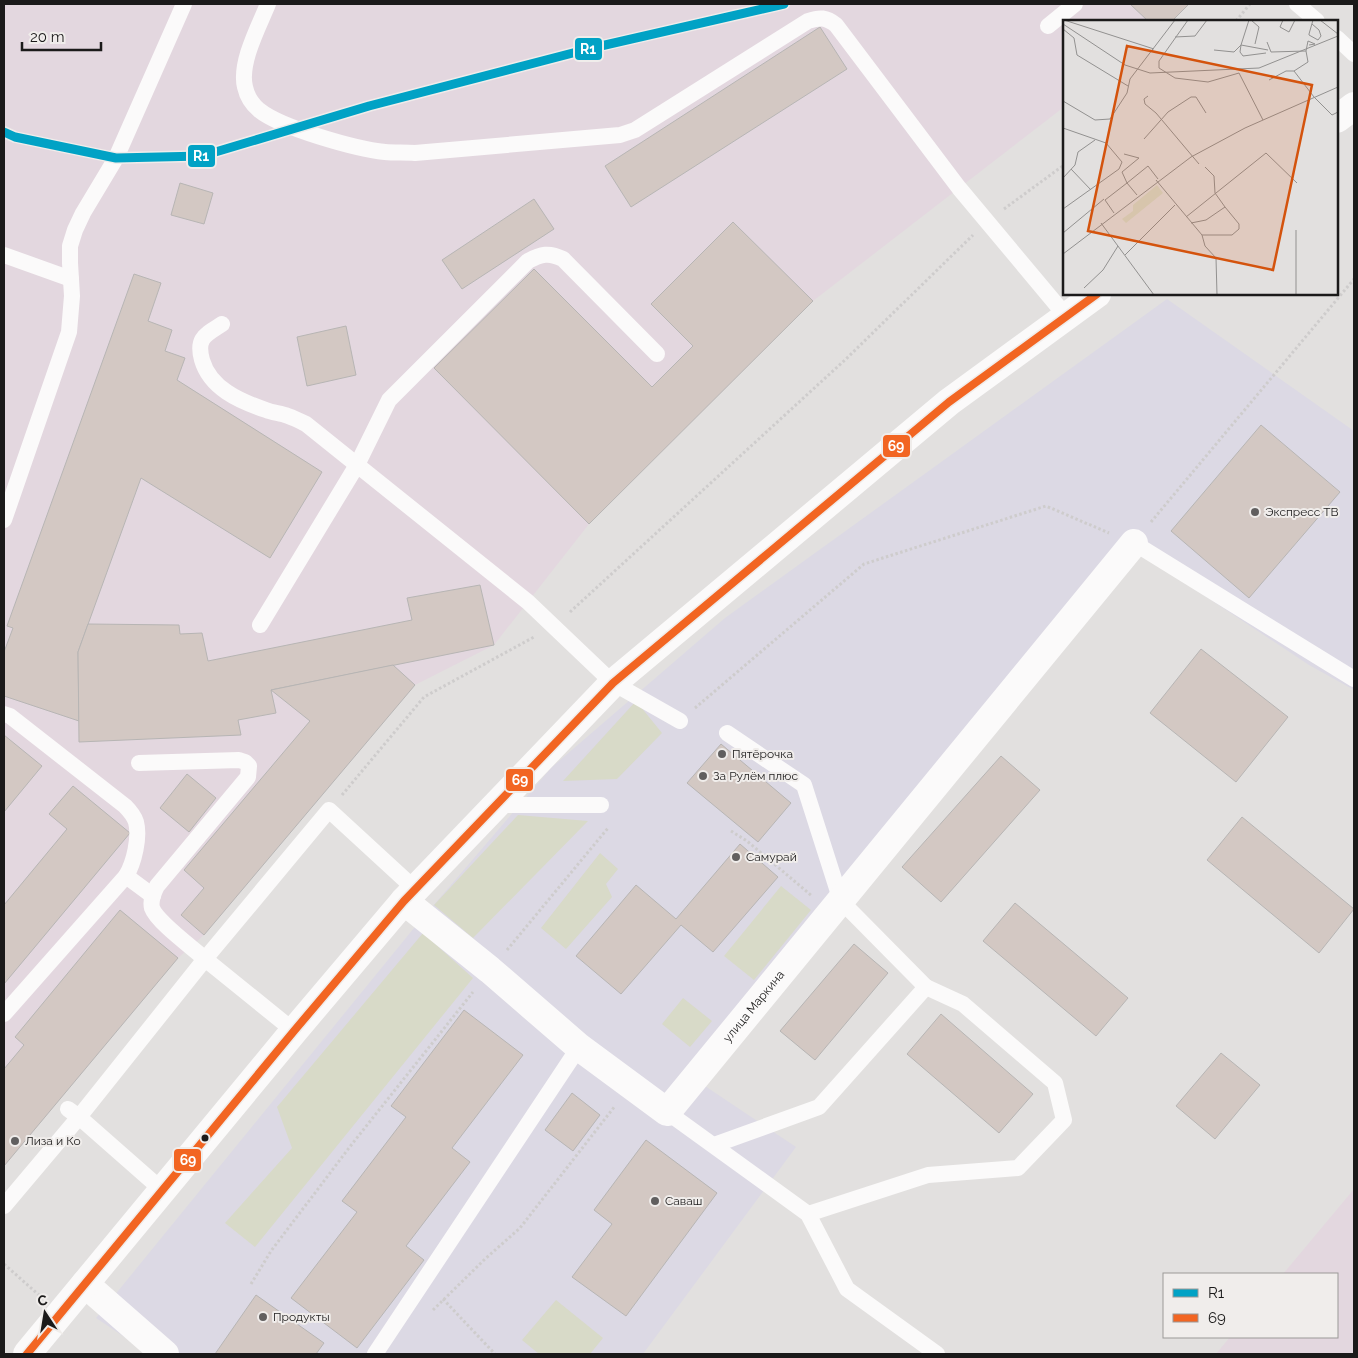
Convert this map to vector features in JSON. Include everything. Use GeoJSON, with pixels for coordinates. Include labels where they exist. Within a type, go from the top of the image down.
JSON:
{"type":"FeatureCollection","features":[{"type":"Feature","properties":{"kind":"main road"},"geometry":{"type":"LineString","coordinates":[[1338,118],[1354,106]]}},
{"type":"Feature","properties":{"kind":"main road"},"geometry":{"type":"LineString","coordinates":[[27,1354],[294,1031],[410,895],[613,683],[949,402],[1096,295]]}},
{"type":"Feature","properties":{"kind":"main road","name":"улица Маркина"},"geometry":{"type":"LineString","coordinates":[[667,1112],[1134,543]]}},
{"type":"Feature","properties":{"kind":"main road"},"geometry":{"type":"LineString","coordinates":[[410,895],[490,970],[579,1047],[667,1112]]}},
{"type":"Feature","properties":{"kind":"main road"},"geometry":{"type":"LineString","coordinates":[[85,1284],[165,1354]]}},
{"type":"Feature","properties":{"kind":"lane"},"geometry":{"type":"LineString","coordinates":[[4,520],[69,332],[72,296],[70,246],[75,230],[116,158],[184,4]]}},
{"type":"Feature","properties":{"kind":"lane"},"geometry":{"type":"LineString","coordinates":[[268,4],[244,72],[245,86],[250,100],[259,110],[275,120],[333,141],[384,152],[416,152],[620,135],[635,130],[808,21],[819,17],[829,19],[836,25],[959,188],[1066,316]]}},
{"type":"Feature","properties":{"kind":"lane"},"geometry":{"type":"LineString","coordinates":[[1048,26],[1075,4]]}},
{"type":"Feature","properties":{"kind":"lane"},"geometry":{"type":"LineString","coordinates":[[1297,4],[1316,20]]}},
{"type":"Feature","properties":{"kind":"lane"},"geometry":{"type":"LineString","coordinates":[[1338,39],[1354,54]]}},
{"type":"Feature","properties":{"kind":"lane"},"geometry":{"type":"LineString","coordinates":[[260,625],[357,465],[389,400],[528,261],[540,254],[553,254],[563,259],[657,354]]}},
{"type":"Feature","properties":{"kind":"lane"},"geometry":{"type":"LineString","coordinates":[[4,255],[71,279]]}},
{"type":"Feature","properties":{"kind":"lane"},"geometry":{"type":"LineString","coordinates":[[222,324],[206,334],[199,349],[205,370],[215,383],[238,398],[306,424],[528,602],[613,683],[680,721]]}},
{"type":"Feature","properties":{"kind":"lane"},"geometry":{"type":"LineString","coordinates":[[1134,543],[1354,679]]}},
{"type":"Feature","properties":{"kind":"lane"},"geometry":{"type":"LineString","coordinates":[[4,714],[10,716],[131,812],[136,821],[137,830],[133,864],[126,876],[4,1014]]}},
{"type":"Feature","properties":{"kind":"lane"},"geometry":{"type":"LineString","coordinates":[[727,733],[804,785],[836,906],[926,987],[963,1004],[1056,1083],[1064,1120],[1018,1168],[928,1175],[808,1214]]}},
{"type":"Feature","properties":{"kind":"lane"},"geometry":{"type":"LineString","coordinates":[[138,763],[239,760],[249,766],[248,776],[158,886],[153,896],[152,906],[157,917],[294,1031]]}},
{"type":"Feature","properties":{"kind":"lane"},"geometry":{"type":"LineString","coordinates":[[498,805],[601,805]]}},
{"type":"Feature","properties":{"kind":"lane"},"geometry":{"type":"LineString","coordinates":[[4,1206],[73,1113],[206,959],[329,810],[410,895]]}},
{"type":"Feature","properties":{"kind":"lane"},"geometry":{"type":"LineString","coordinates":[[126,876],[153,896]]}},
{"type":"Feature","properties":{"kind":"lane"},"geometry":{"type":"LineString","coordinates":[[714,1145],[819,1107],[926,987]]}},
{"type":"Feature","properties":{"kind":"lane"},"geometry":{"type":"LineString","coordinates":[[375,1354],[579,1047]]}},
{"type":"Feature","properties":{"kind":"lane"},"geometry":{"type":"LineString","coordinates":[[667,1112],[808,1214],[847,1289],[937,1354]]}},
{"type":"Feature","properties":{"kind":"lane"},"geometry":{"type":"LineString","coordinates":[[73,1113],[162,1190]]}},
{"type":"Feature","properties":{"kind":"path"},"geometry":{"type":"LineString","coordinates":[[1237,20],[1250,4]]}},
{"type":"Feature","properties":{"kind":"path"},"geometry":{"type":"LineString","coordinates":[[329,810],[424,697],[554,626],[846,359],[987,222],[1063,166]]}},
{"type":"Feature","properties":{"kind":"path"},"geometry":{"type":"LineString","coordinates":[[680,721],[864,564],[1046,506],[1134,543],[1354,279]]}},
{"type":"Feature","properties":{"kind":"path"},"geometry":{"type":"LineString","coordinates":[[251,1284],[271,1251],[346,1151],[490,970],[608,828]]}},
{"type":"Feature","properties":{"kind":"path"},"geometry":{"type":"LineString","coordinates":[[731,831],[836,906]]}},
{"type":"Feature","properties":{"kind":"path"},"geometry":{"type":"LineString","coordinates":[[430,1313],[520,1228],[631,1085]]}},
{"type":"Feature","properties":{"kind":"path"},"geometry":{"type":"LineString","coordinates":[[4,1264],[46,1302]]}},
{"type":"Feature","properties":{"kind":"path"},"geometry":{"type":"LineString","coordinates":[[443,1299],[495,1354]]}},
{"type":"Feature","properties":{"kind":"shaded area"},"geometry":{"type":"Polygon","coordinates":[[[4,4],[1189,4],[1173,20],[1063,20],[1063,108],[813,301],[589,524],[494,645],[415,685],[204,935],[178,958],[4,1166],[4,4]]]}},
{"type":"Feature","properties":{"kind":"shaded area"},"geometry":{"type":"Polygon","coordinates":[[[1167,299],[1354,431],[1354,690],[1309,665],[1136,550],[702,1084],[796,1147],[643,1354],[150,1354],[96,1318],[414,928],[551,768],[725,618],[1167,299]]]}},
{"type":"Feature","properties":{"kind":"shaded area"},"geometry":{"type":"Polygon","coordinates":[[[1354,1189],[1354,1354],[1216,1354],[1229,1338],[1338,1338],[1338,1273],[1284,1273],[1354,1189]]]}},
{"type":"Feature","properties":{"kind":"green space"},"geometry":{"type":"Polygon","coordinates":[[[636,701],[662,733],[617,779],[563,781],[636,701]]]}},
{"type":"Feature","properties":{"kind":"green space"},"geometry":{"type":"Polygon","coordinates":[[[518,815],[588,821],[473,938],[434,905],[518,815]]]}},
{"type":"Feature","properties":{"kind":"green space"},"geometry":{"type":"Polygon","coordinates":[[[600,853],[618,869],[606,884],[612,897],[566,949],[541,928],[600,853]]]}},
{"type":"Feature","properties":{"kind":"green space"},"geometry":{"type":"Polygon","coordinates":[[[781,886],[811,910],[754,980],[724,956],[781,886]]]}},
{"type":"Feature","properties":{"kind":"green space"},"geometry":{"type":"Polygon","coordinates":[[[423,933],[473,978],[255,1247],[225,1223],[292,1148],[277,1107],[423,933]]]}},
{"type":"Feature","properties":{"kind":"green space"},"geometry":{"type":"Polygon","coordinates":[[[683,998],[712,1021],[690,1047],[662,1024],[683,998]]]}},
{"type":"Feature","properties":{"kind":"green space"},"geometry":{"type":"Polygon","coordinates":[[[556,1300],[603,1338],[590,1354],[539,1354],[522,1340],[556,1300]]]}},
{"type":"Feature","properties":{"kind":"building"},"geometry":{"type":"Polygon","coordinates":[[[1130,4],[1189,4],[1173,20],[1147,20],[1130,4]]]}},
{"type":"Feature","properties":{"kind":"building"},"geometry":{"type":"Polygon","coordinates":[[[820,27],[847,69],[631,207],[605,166],[820,27]]]}},
{"type":"Feature","properties":{"kind":"building"},"geometry":{"type":"Polygon","coordinates":[[[180,183],[213,193],[204,224],[171,215],[180,183]]]}},
{"type":"Feature","properties":{"kind":"building"},"geometry":{"type":"Polygon","coordinates":[[[534,199],[554,229],[462,289],[442,260],[534,199]]]}},
{"type":"Feature","properties":{"kind":"building"},"geometry":{"type":"Polygon","coordinates":[[[733,222],[813,301],[589,524],[434,368],[534,269],[652,387],[693,346],[651,304],[733,222]]]}},
{"type":"Feature","properties":{"kind":"building"},"geometry":{"type":"Polygon","coordinates":[[[134,274],[161,283],[148,321],[172,330],[165,351],[185,358],[177,380],[322,472],[270,558],[141,478],[78,652],[79,721],[4,696],[4,652],[13,628],[7,626],[134,274]]]}},
{"type":"Feature","properties":{"kind":"building"},"geometry":{"type":"Polygon","coordinates":[[[346,326],[356,375],[307,386],[297,337],[346,326]]]}},
{"type":"Feature","properties":{"kind":"building","name":"Экспресс ТВ"},"geometry":{"type":"Polygon","coordinates":[[[1261,425],[1340,492],[1249,598],[1171,531],[1261,425]]]}},
{"type":"Feature","properties":{"kind":"building"},"geometry":{"type":"Polygon","coordinates":[[[480,585],[494,645],[271,690],[276,713],[238,720],[241,735],[79,742],[78,652],[88,624],[179,625],[180,634],[202,633],[208,661],[412,620],[407,598],[480,585]]]}},
{"type":"Feature","properties":{"kind":"building"},"geometry":{"type":"Polygon","coordinates":[[[1201,649],[1288,717],[1236,782],[1150,713],[1201,649]]]}},
{"type":"Feature","properties":{"kind":"building"},"geometry":{"type":"Polygon","coordinates":[[[393,665],[415,685],[204,935],[181,915],[204,888],[184,870],[310,721],[271,690],[393,665]]]}},
{"type":"Feature","properties":{"kind":"building"},"geometry":{"type":"Polygon","coordinates":[[[4,735],[42,766],[4,812],[4,735]]]}},
{"type":"Feature","properties":{"kind":"building"},"geometry":{"type":"Polygon","coordinates":[[[721,744],[791,803],[758,842],[687,783],[721,744]]]}},
{"type":"Feature","properties":{"kind":"building"},"geometry":{"type":"Polygon","coordinates":[[[1001,756],[1040,790],[941,902],[902,867],[1001,756]]]}},
{"type":"Feature","properties":{"kind":"building"},"geometry":{"type":"Polygon","coordinates":[[[187,774],[216,798],[189,832],[160,808],[187,774]]]}},
{"type":"Feature","properties":{"kind":"building"},"geometry":{"type":"Polygon","coordinates":[[[73,786],[130,833],[4,984],[4,905],[67,829],[49,814],[73,786]]]}},
{"type":"Feature","properties":{"kind":"building"},"geometry":{"type":"Polygon","coordinates":[[[1242,817],[1354,909],[1319,953],[1207,860],[1242,817]]]}},
{"type":"Feature","properties":{"kind":"building"},"geometry":{"type":"Polygon","coordinates":[[[740,844],[778,877],[713,952],[681,925],[621,994],[576,956],[636,885],[676,919],[740,844]]]}},
{"type":"Feature","properties":{"kind":"building"},"geometry":{"type":"Polygon","coordinates":[[[1015,903],[1128,998],[1096,1036],[983,941],[1015,903]]]}},
{"type":"Feature","properties":{"kind":"building"},"geometry":{"type":"Polygon","coordinates":[[[120,910],[178,958],[4,1166],[4,1069],[24,1045],[15,1037],[120,910]]]}},
{"type":"Feature","properties":{"kind":"building"},"geometry":{"type":"Polygon","coordinates":[[[854,944],[888,973],[815,1060],[780,1031],[854,944]]]}},
{"type":"Feature","properties":{"kind":"building"},"geometry":{"type":"Polygon","coordinates":[[[464,1010],[523,1055],[452,1148],[470,1162],[406,1246],[424,1260],[357,1348],[291,1298],[357,1212],[342,1201],[406,1117],[391,1106],[464,1010]]]}},
{"type":"Feature","properties":{"kind":"building"},"geometry":{"type":"Polygon","coordinates":[[[941,1014],[1033,1094],[999,1133],[907,1054],[941,1014]]]}},
{"type":"Feature","properties":{"kind":"building"},"geometry":{"type":"Polygon","coordinates":[[[1221,1053],[1260,1085],[1215,1139],[1176,1106],[1221,1053]]]}},
{"type":"Feature","properties":{"kind":"building"},"geometry":{"type":"Polygon","coordinates":[[[572,1093],[600,1115],[573,1151],[545,1130],[572,1093]]]}},
{"type":"Feature","properties":{"kind":"building"},"geometry":{"type":"Polygon","coordinates":[[[646,1140],[717,1193],[626,1316],[572,1277],[612,1224],[594,1210],[646,1140]]]}},
{"type":"Feature","properties":{"kind":"building"},"geometry":{"type":"Polygon","coordinates":[[[256,1295],[324,1343],[316,1354],[215,1354],[256,1295]]]}},
{"type":"Feature","properties":{"kind":"transit line","name":"R1"},"geometry":{"type":"LineString","coordinates":[[4,132],[15,137],[116,158],[202,156],[369,106],[592,48],[784,4]]}},
{"type":"Feature","properties":{"kind":"transit line","name":"69"},"geometry":{"type":"LineString","coordinates":[[27,1354],[404,901],[613,683],[949,402],[1096,295]]}},
{"type":"Feature","properties":{"kind":"place","name":"Экспресс ТВ"},"geometry":{"type":"Point","coordinates":[1255,512]}},
{"type":"Feature","properties":{"kind":"place","name":"Пятёрочка"},"geometry":{"type":"Point","coordinates":[722,754]}},
{"type":"Feature","properties":{"kind":"place","name":"За Рулём плюс"},"geometry":{"type":"Point","coordinates":[703,776]}},
{"type":"Feature","properties":{"kind":"place","name":"Самурай"},"geometry":{"type":"Point","coordinates":[736,857]}},
{"type":"Feature","properties":{"kind":"place","name":"Лиза и Ко"},"geometry":{"type":"Point","coordinates":[15,1141]}},
{"type":"Feature","properties":{"kind":"place","name":"Саваш"},"geometry":{"type":"Point","coordinates":[655,1201]}},
{"type":"Feature","properties":{"kind":"place","name":"Продукты"},"geometry":{"type":"Point","coordinates":[263,1317]}}]}
